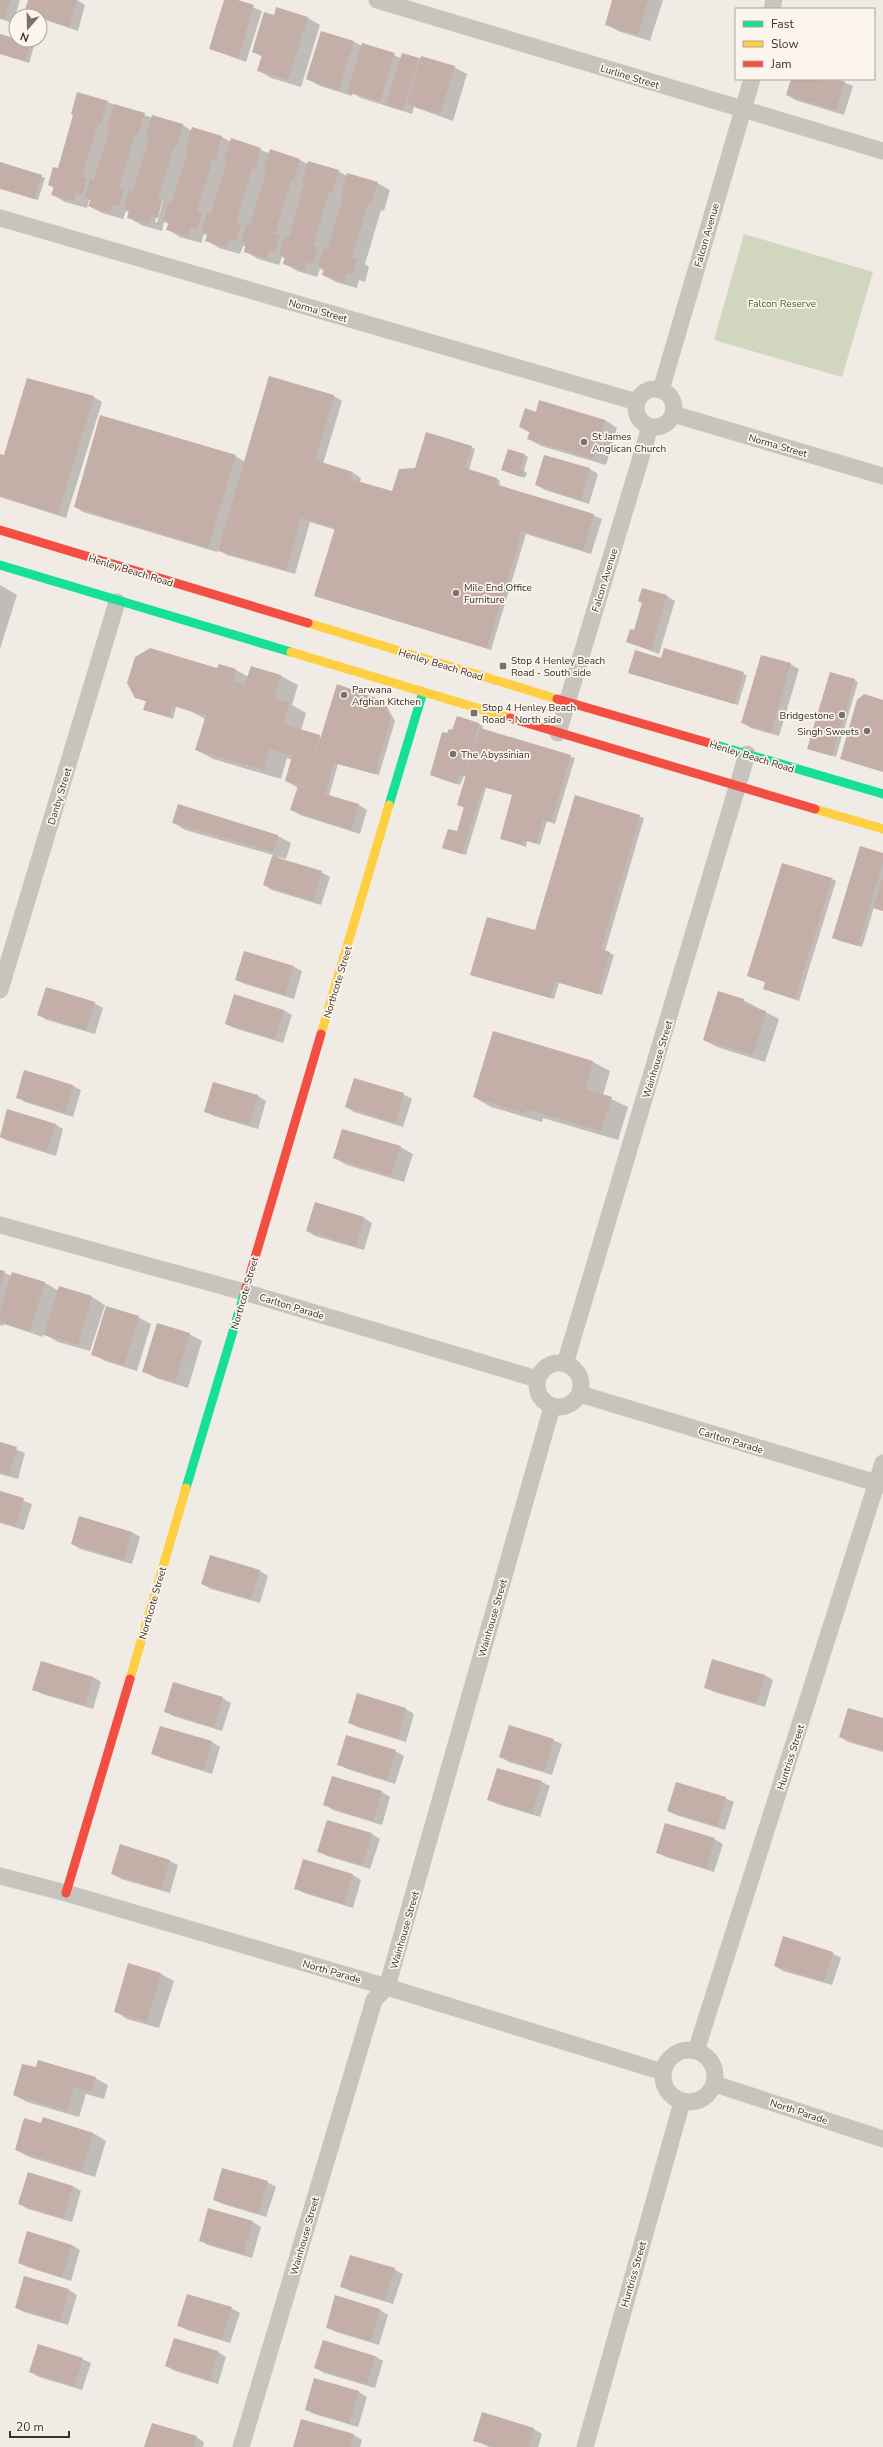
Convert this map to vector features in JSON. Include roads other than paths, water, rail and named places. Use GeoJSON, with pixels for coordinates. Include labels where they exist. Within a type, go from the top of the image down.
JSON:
{"type":"FeatureCollection","features":[{"type":"Feature","properties":{"kind":"main road","name":"Henley Beach Road"},"geometry":{"type":"LineString","coordinates":[[0,530],[567,702],[883,794]]}},
{"type":"Feature","properties":{"kind":"main road"},"geometry":{"type":"LineString","coordinates":[[0,565],[117,602],[883,829]]}},
{"type":"Feature","properties":{"kind":"main road","name":"Northcote Street"},"geometry":{"type":"LineString","coordinates":[[66,1893],[423,692]]}},
{"type":"Feature","properties":{"kind":"street","name":"Lurline Street"},"geometry":{"type":"LineString","coordinates":[[377,0],[883,151]]}},
{"type":"Feature","properties":{"kind":"street","name":"Falcon Avenue"},"geometry":{"type":"LineString","coordinates":[[661,390],[752,80]]}},
{"type":"Feature","properties":{"kind":"street","name":"Norma Street"},"geometry":{"type":"LineString","coordinates":[[0,218],[637,402]]}},
{"type":"Feature","properties":{"kind":"street"},"geometry":{"type":"LineString","coordinates":[[655,389],[661,390],[670,397],[674,408],[673,414],[666,423],[650,426],[640,420],[637,414],[637,402],[644,393],[655,389]]}},
{"type":"Feature","properties":{"kind":"street","name":"Norma Street"},"geometry":{"type":"LineString","coordinates":[[673,414],[883,476]]}},
{"type":"Feature","properties":{"kind":"street","name":"Falcon Avenue"},"geometry":{"type":"LineString","coordinates":[[558,733],[650,426]]}},
{"type":"Feature","properties":{"kind":"street","name":"Danby Street"},"geometry":{"type":"LineString","coordinates":[[0,990],[117,602]]}},
{"type":"Feature","properties":{"kind":"street","name":"Wainhouse Street"},"geometry":{"type":"LineString","coordinates":[[565,1364],[747,754]]}},
{"type":"Feature","properties":{"kind":"street","name":"Carlton Parade"},"geometry":{"type":"LineString","coordinates":[[0,1225],[244,1292],[537,1378]]}},
{"type":"Feature","properties":{"kind":"street"},"geometry":{"type":"LineString","coordinates":[[553,1363],[565,1364],[576,1370],[581,1382],[580,1394],[573,1403],[563,1407],[552,1407],[542,1400],[536,1390],[537,1378],[543,1369],[553,1363]]}},
{"type":"Feature","properties":{"kind":"street","name":"Carlton Parade"},"geometry":{"type":"LineString","coordinates":[[580,1394],[880,1484]]}},
{"type":"Feature","properties":{"kind":"street","name":"Wainhouse Street"},"geometry":{"type":"LineString","coordinates":[[242,2447],[374,2000],[387,1988],[552,1407]]}},
{"type":"Feature","properties":{"kind":"street","name":"Huntriss Street"},"geometry":{"type":"LineString","coordinates":[[696,2051],[880,1484],[883,1463]]}},
{"type":"Feature","properties":{"kind":"street","name":"North Parade"},"geometry":{"type":"LineString","coordinates":[[0,1876],[66,1893],[663,2072]]}},
{"type":"Feature","properties":{"kind":"street"},"geometry":{"type":"LineString","coordinates":[[682,2051],[696,2051],[709,2059],[716,2072],[715,2084],[710,2093],[698,2101],[682,2102],[673,2097],[664,2085],[663,2072],[669,2060],[682,2051]]}},
{"type":"Feature","properties":{"kind":"street","name":"North Parade"},"geometry":{"type":"LineString","coordinates":[[715,2084],[883,2138]]}},
{"type":"Feature","properties":{"kind":"street","name":"Huntriss Street"},"geometry":{"type":"LineString","coordinates":[[585,2447],[682,2102]]}},
{"type":"Feature","properties":{"kind":"place","name":"St James Anglican Church"},"geometry":{"type":"Point","coordinates":[584,442]}},
{"type":"Feature","properties":{"kind":"place","name":"Mile End Office Furniture"},"geometry":{"type":"Point","coordinates":[456,593]}},
{"type":"Feature","properties":{"kind":"place","name":"Stop 4 Henley Beach Road - South side"},"geometry":{"type":"Point","coordinates":[503,666]}},
{"type":"Feature","properties":{"kind":"place","name":"Parwana Afghan Kitchen"},"geometry":{"type":"Point","coordinates":[344,695]}},
{"type":"Feature","properties":{"kind":"place","name":"Stop 4 Henley Beach Road - North side"},"geometry":{"type":"Point","coordinates":[474,713]}},
{"type":"Feature","properties":{"kind":"place","name":"Bridgestone"},"geometry":{"type":"Point","coordinates":[842,715]}},
{"type":"Feature","properties":{"kind":"place","name":"Singh Sweets"},"geometry":{"type":"Point","coordinates":[867,731]}},
{"type":"Feature","properties":{"kind":"place","name":"The Abyssinian"},"geometry":{"type":"Point","coordinates":[453,754]}},
{"type":"Feature","properties":{"kind":"park label","name":"Falcon Reserve"},"geometry":{"type":"Point","coordinates":[782,303]}}]}
